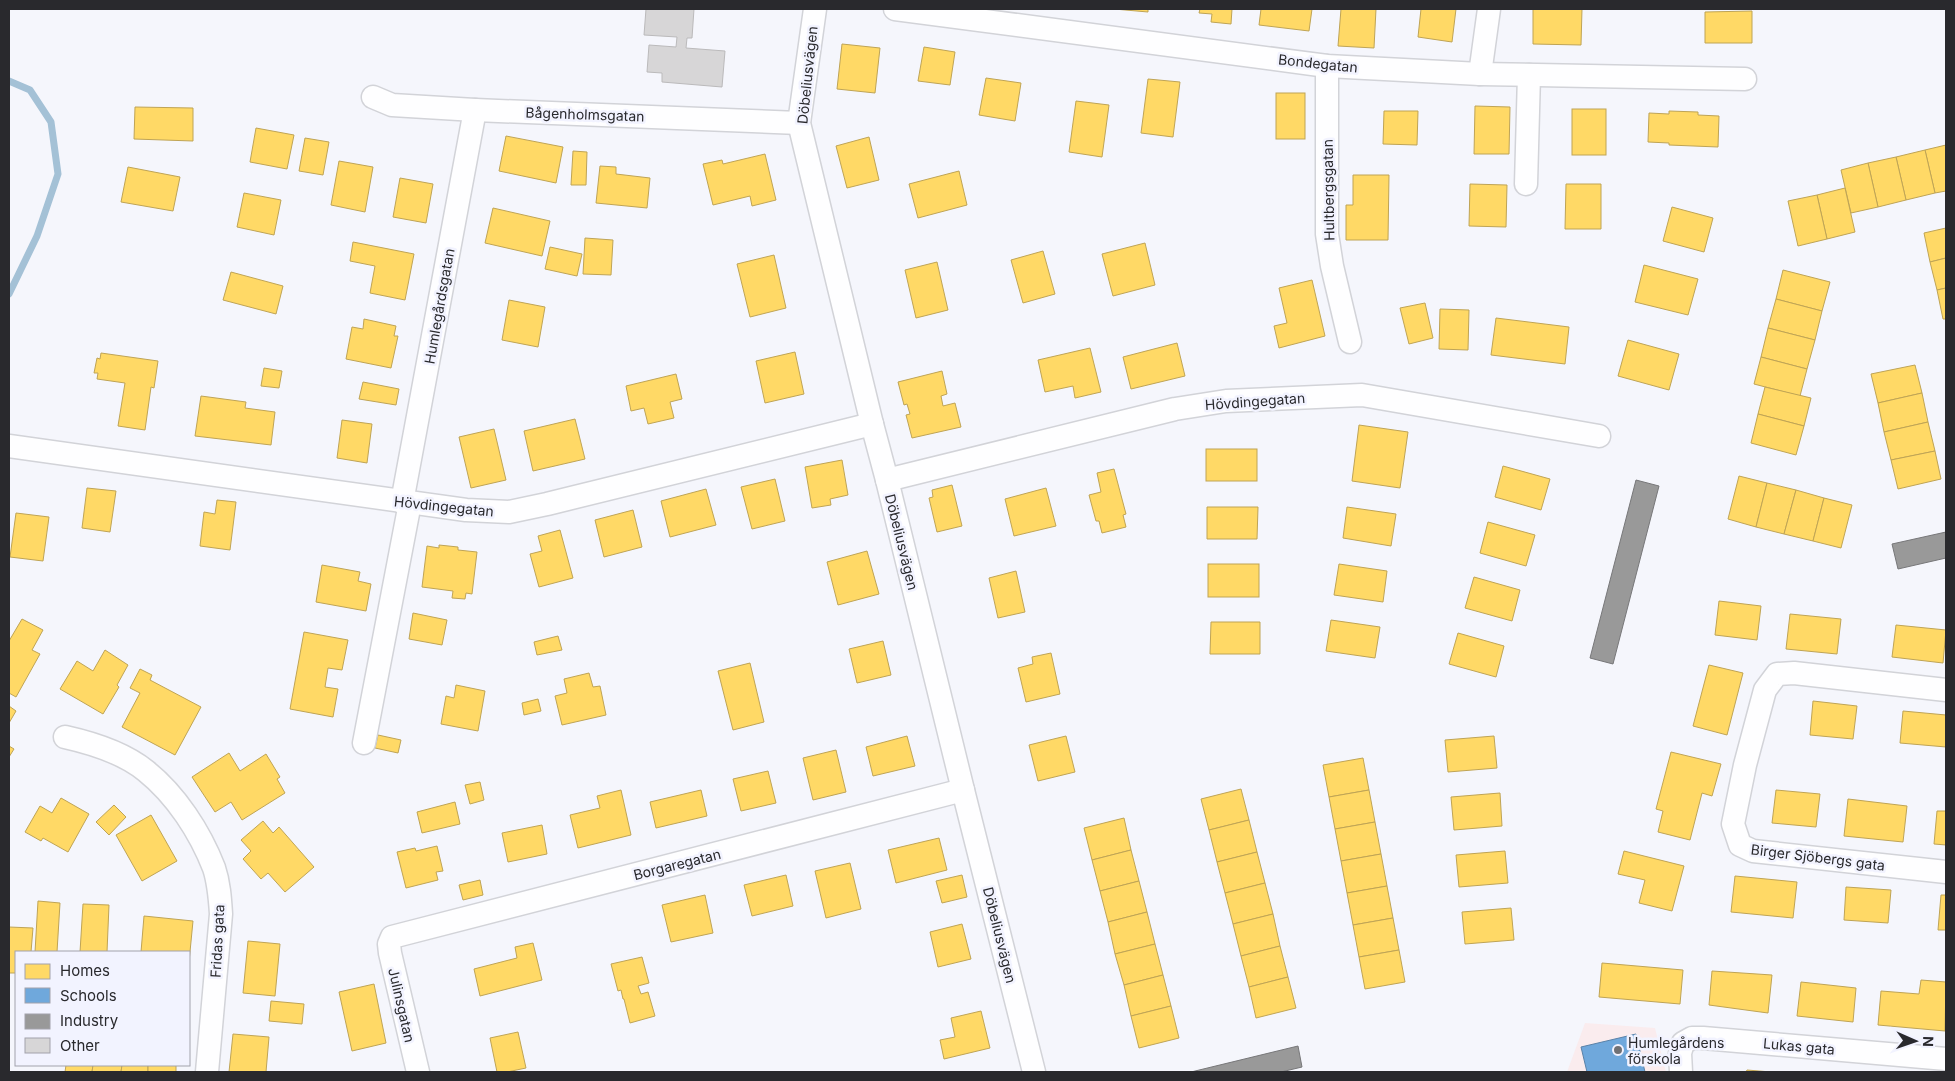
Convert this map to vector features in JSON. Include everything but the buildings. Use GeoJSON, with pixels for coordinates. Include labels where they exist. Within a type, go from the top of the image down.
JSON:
{"type":"FeatureCollection","features":[{"type":"Feature","properties":{"kind":"street","name":"Döbeliusvägen"},"geometry":{"type":"LineString","coordinates":[[815,9],[799,123],[962,790],[1034,1072]]}},
{"type":"Feature","properties":{"kind":"street","name":"Bondegatan"},"geometry":{"type":"LineString","coordinates":[[895,9],[1327,66],[1480,74],[1745,78]]}},
{"type":"Feature","properties":{"kind":"street"},"geometry":{"type":"LineString","coordinates":[[1480,74],[1489,9]]}},
{"type":"Feature","properties":{"kind":"street","name":"Hultbergsgatan"},"geometry":{"type":"LineString","coordinates":[[1327,66],[1327,234],[1332,266],[1350,342]]}},
{"type":"Feature","properties":{"kind":"street"},"geometry":{"type":"LineString","coordinates":[[1526,184],[1529,75]]}},
{"type":"Feature","properties":{"kind":"street","name":"Bågenholmsgatan"},"geometry":{"type":"LineString","coordinates":[[373,97],[392,104],[475,110],[799,123]]}},
{"type":"Feature","properties":{"kind":"street","name":"Humlegårdsgatan"},"geometry":{"type":"LineString","coordinates":[[364,743],[475,110]]}},
{"type":"Feature","properties":{"kind":"street","name":"Hövdingegatan"},"geometry":{"type":"LineString","coordinates":[[887,480],[1175,409],[1226,401],[1362,396],[1599,436]]}},
{"type":"Feature","properties":{"kind":"street","name":"Hövdingegatan"},"geometry":{"type":"LineString","coordinates":[[9,446],[406,503],[481,512],[509,512],[872,424]]}},
{"type":"Feature","properties":{"kind":"street","name":"Birger Sjöbergs gata"},"geometry":{"type":"LineString","coordinates":[[1946,690],[1794,673],[1777,674],[1766,690],[1745,765],[1733,824],[1740,845],[1753,851],[1946,872]]}},
{"type":"Feature","properties":{"kind":"street","name":"Fridas gata"},"geometry":{"type":"LineString","coordinates":[[65,737],[87,742],[124,758],[145,770],[162,785],[189,820],[214,869],[221,914],[207,1072]]}},
{"type":"Feature","properties":{"kind":"street","name":"Borgaregatan"},"geometry":{"type":"LineString","coordinates":[[392,937],[962,790]]}},
{"type":"Feature","properties":{"kind":"street","name":"Julinsgatan"},"geometry":{"type":"LineString","coordinates":[[392,937],[389,944],[390,953],[418,1072]]}},
{"type":"Feature","properties":{"kind":"street","name":"Lukas gata"},"geometry":{"type":"LineString","coordinates":[[1681,1072],[1680,1053],[1683,1043],[1692,1038],[1946,1059]]}},
{"type":"Feature","properties":{"kind":"shaded area","name":"Humlegårdens förskola"},"geometry":{"type":"Polygon","coordinates":[[[1585,1023],[1655,1028],[1666,1072],[1567,1072],[1585,1023]]]}},
{"type":"Feature","properties":{"kind":"waterway"},"geometry":{"type":"LineString","coordinates":[[9,81],[30,90],[51,122],[58,174],[37,236],[9,294]]}},
{"type":"Feature","properties":{"kind":"place","name":"Humlegårdens förskola"},"geometry":{"type":"Point","coordinates":[1618,1050]}}]}
